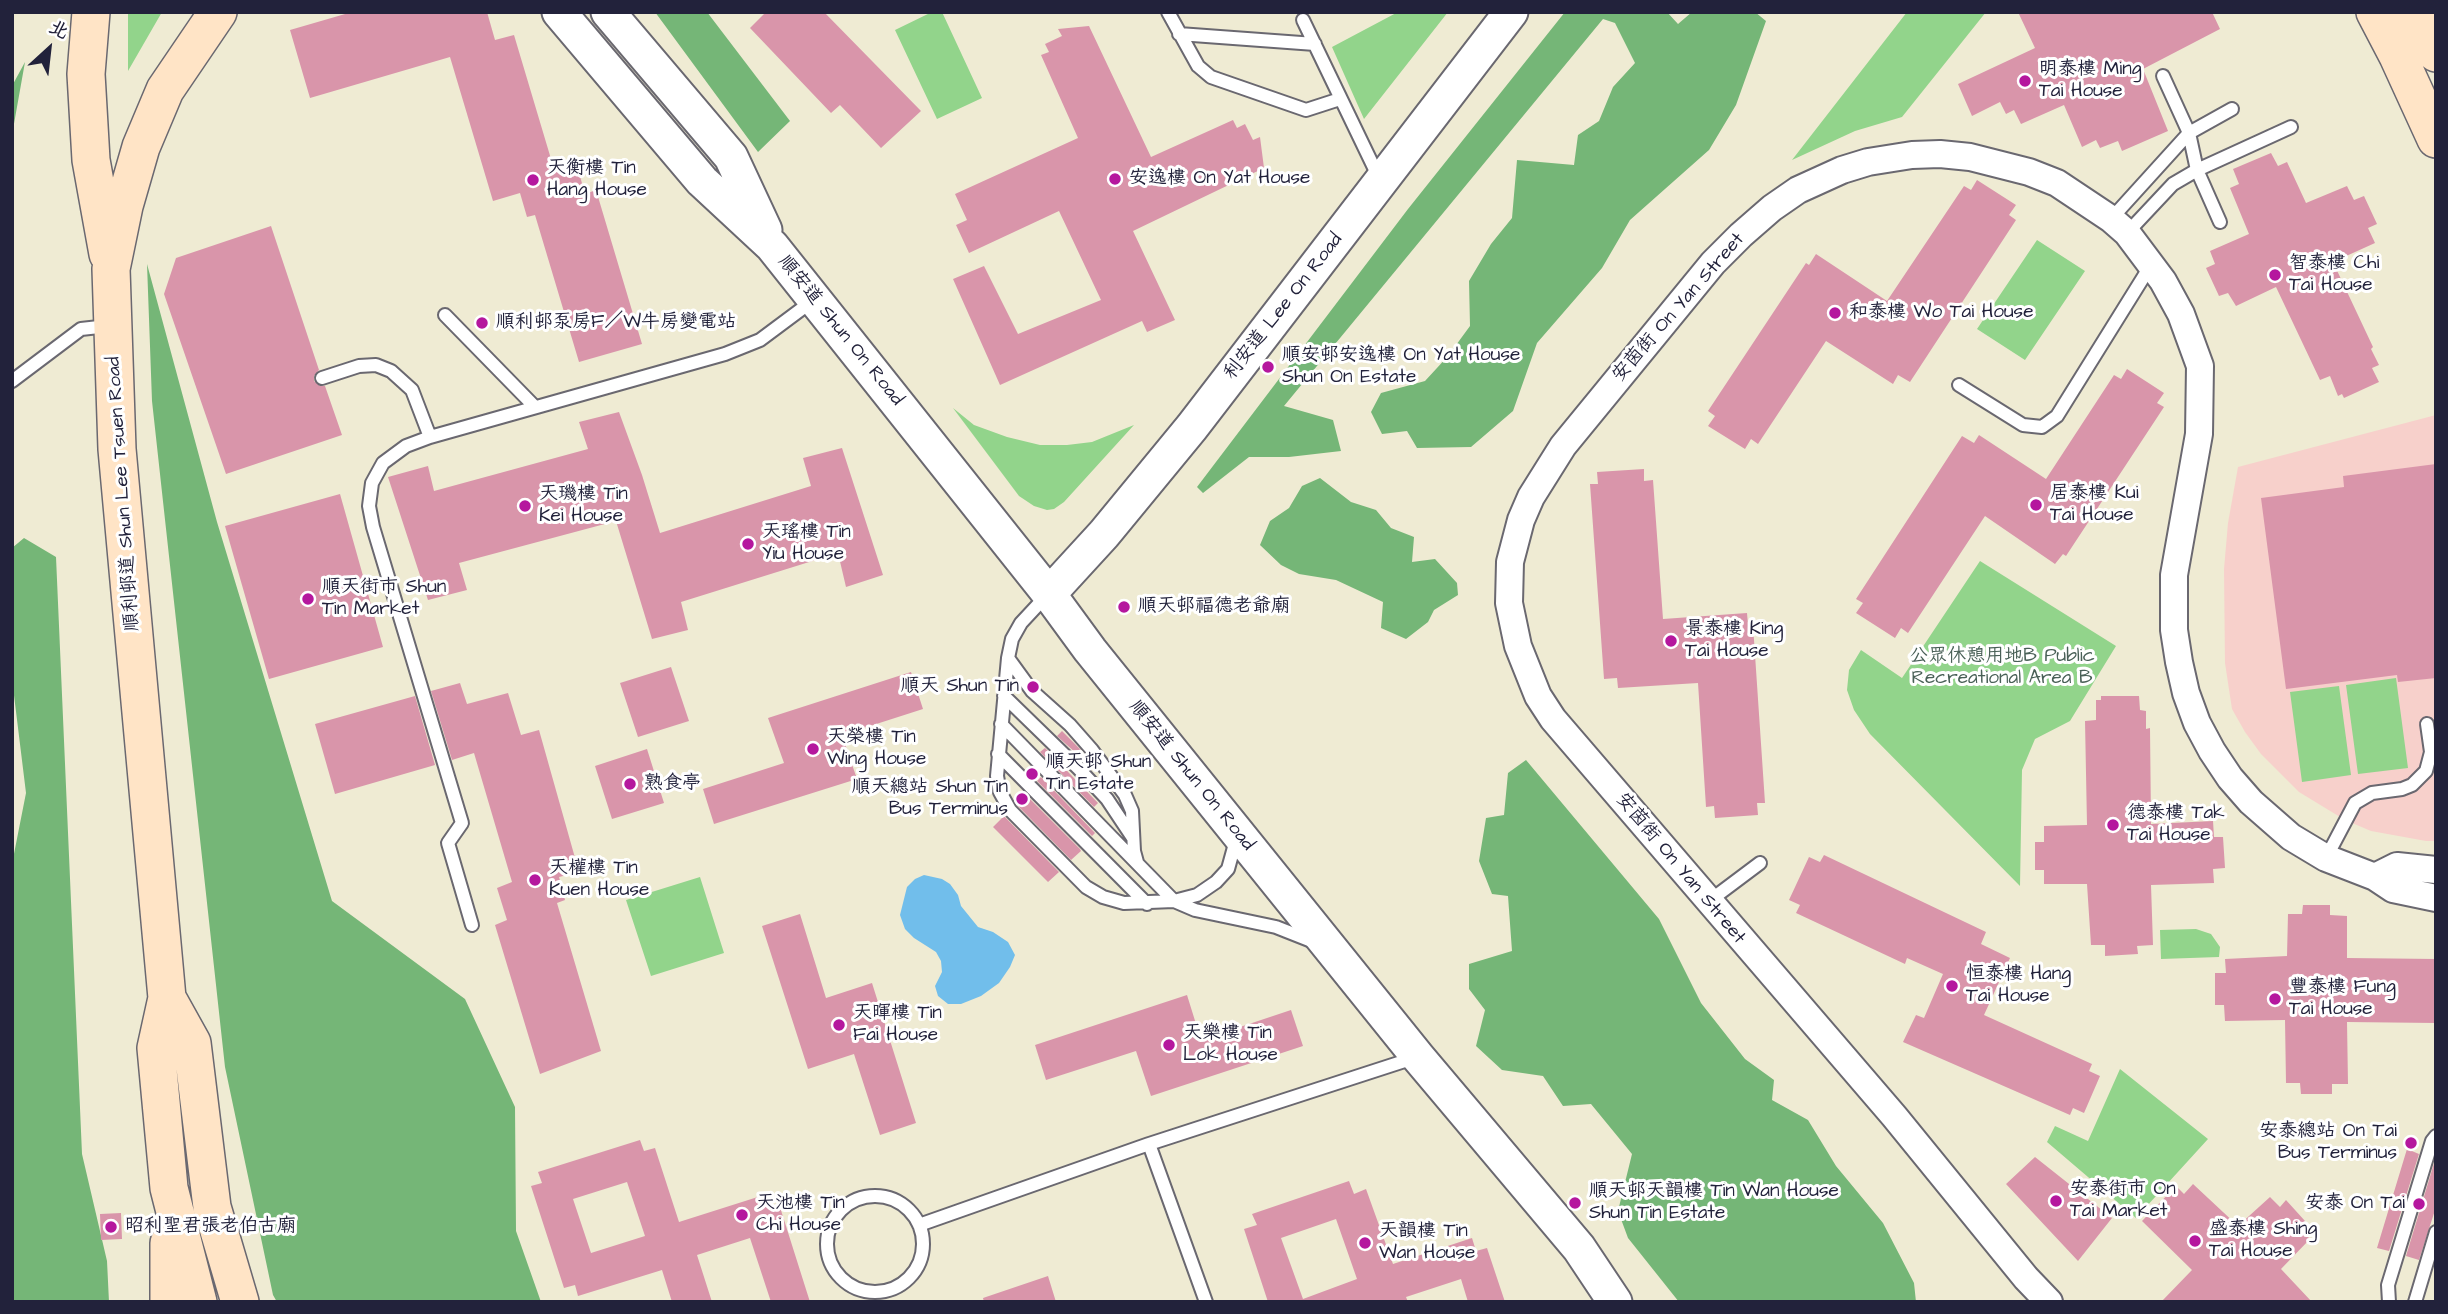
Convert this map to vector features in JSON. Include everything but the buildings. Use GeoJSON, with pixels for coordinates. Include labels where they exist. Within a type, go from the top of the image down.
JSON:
{"type":"FeatureCollection","features":[{"type":"Feature","properties":{"kind":"main road"},"geometry":{"type":"LineString","coordinates":[[91,12],[86,74],[91,160],[111,268]]}},
{"type":"Feature","properties":{"kind":"main road","name":"順利邨道 Shun Lee Tsuen Road"},"geometry":{"type":"LineString","coordinates":[[198,1302],[169,1188],[156,1048],[167,998],[117,450],[111,268],[134,171],[165,90],[218,12]]}},
{"type":"Feature","properties":{"kind":"main road"},"geometry":{"type":"LineString","coordinates":[[2375,12],[2436,139]]}},
{"type":"Feature","properties":{"kind":"main road"},"geometry":{"type":"LineString","coordinates":[[2415,12],[2436,53]]}},
{"type":"Feature","properties":{"kind":"main road","name":"順利邨道 Shun Lee Tsuen Road"},"geometry":{"type":"LineString","coordinates":[[167,998],[192,1043],[212,1207],[240,1302]]}},
{"type":"Feature","properties":{"kind":"main road"},"geometry":{"type":"LineString","coordinates":[[169,1188],[169,1302]]}},
{"type":"Feature","properties":{"kind":"street","name":"順安道 Shun On Road"},"geometry":{"type":"LineString","coordinates":[[559,12],[702,181],[772,246],[1335,954],[1579,1248],[1615,1302]]}},
{"type":"Feature","properties":{"kind":"street","name":"順安道 Shun On Road"},"geometry":{"type":"LineString","coordinates":[[608,12],[731,157],[772,246]]}},
{"type":"Feature","properties":{"kind":"street","name":"利安道 Lee On Road"},"geometry":{"type":"LineString","coordinates":[[1049,594],[1104,534],[1192,427],[1511,12]]}},
{"type":"Feature","properties":{"kind":"street","name":"安茵街 On Yan Street"},"geometry":{"type":"LineString","coordinates":[[2049,1302],[2026,1278],[1894,1116],[1552,719],[1526,670],[1512,625],[1509,603],[1510,562],[1521,520],[1547,469],[1563,446],[1713,263],[1741,234],[1772,208],[1822,178],[1868,162],[1891,158],[1940,154],[1999,163],[2057,183],[2119,226],[2163,281],[2181,314],[2200,366],[2199,434],[2174,575],[2175,630],[2186,693],[2197,723],[2212,751],[2237,786],[2274,824],[2326,858],[2375,877],[2401,892],[2436,898]]}},
{"type":"Feature","properties":{"kind":"street"},"geometry":{"type":"LineString","coordinates":[[2375,877],[2397,866],[2436,870]]}},
{"type":"Feature","properties":{"kind":"lane"},"geometry":{"type":"LineString","coordinates":[[1168,12],[1198,66],[1211,78],[1307,110],[1339,99]]}},
{"type":"Feature","properties":{"kind":"lane"},"geometry":{"type":"LineString","coordinates":[[1303,20],[1380,181]]}},
{"type":"Feature","properties":{"kind":"lane"},"geometry":{"type":"LineString","coordinates":[[1179,34],[1315,44]]}},
{"type":"Feature","properties":{"kind":"lane"},"geometry":{"type":"LineString","coordinates":[[2163,76],[2189,133],[2197,170],[2220,222]]}},
{"type":"Feature","properties":{"kind":"lane"},"geometry":{"type":"LineString","coordinates":[[2119,226],[2189,133],[2232,109]]}},
{"type":"Feature","properties":{"kind":"lane"},"geometry":{"type":"LineString","coordinates":[[2119,226],[2164,191],[2197,170],[2291,127]]}},
{"type":"Feature","properties":{"kind":"lane"},"geometry":{"type":"LineString","coordinates":[[1959,385],[2023,425],[2042,427],[2057,416],[2151,265]]}},
{"type":"Feature","properties":{"kind":"lane"},"geometry":{"type":"LineString","coordinates":[[472,925],[448,843],[461,823],[373,527],[369,506],[372,483],[383,463],[406,446],[726,354],[760,340],[815,299]]}},
{"type":"Feature","properties":{"kind":"lane"},"geometry":{"type":"LineString","coordinates":[[445,315],[536,407]]}},
{"type":"Feature","properties":{"kind":"lane"},"geometry":{"type":"LineString","coordinates":[[12,380],[81,328],[112,325]]}},
{"type":"Feature","properties":{"kind":"lane"},"geometry":{"type":"LineString","coordinates":[[322,378],[359,366],[376,365],[391,371],[412,390],[430,437]]}},
{"type":"Feature","properties":{"kind":"lane"},"geometry":{"type":"LineString","coordinates":[[1049,594],[1021,624],[1012,639],[1008,658],[997,776],[1000,792],[1010,810],[1086,887],[1103,897],[1124,903],[1147,904],[1197,895],[1222,875],[1232,859],[1237,832]]}},
{"type":"Feature","properties":{"kind":"lane"},"geometry":{"type":"LineString","coordinates":[[1008,658],[1032,691],[1070,725],[1113,776],[1125,795],[1132,811],[1134,851],[1138,866]]}},
{"type":"Feature","properties":{"kind":"lane"},"geometry":{"type":"LineString","coordinates":[[1004,695],[1107,799],[1133,838]]}},
{"type":"Feature","properties":{"kind":"lane"},"geometry":{"type":"LineString","coordinates":[[1001,724],[1174,901],[1195,910],[1276,927],[1309,939],[1335,954]]}},
{"type":"Feature","properties":{"kind":"lane"},"geometry":{"type":"LineString","coordinates":[[2326,858],[2355,803],[2372,793],[2412,785],[2426,771],[2431,752],[2427,724]]}},
{"type":"Feature","properties":{"kind":"lane"},"geometry":{"type":"LineString","coordinates":[[998,754],[1147,904]]}},
{"type":"Feature","properties":{"kind":"lane"},"geometry":{"type":"LineString","coordinates":[[1708,902],[1760,863]]}},
{"type":"Feature","properties":{"kind":"lane"},"geometry":{"type":"LineString","coordinates":[[919,1225],[1149,1143],[1418,1057]]}},
{"type":"Feature","properties":{"kind":"lane"},"geometry":{"type":"LineString","coordinates":[[2389,1302],[2388,1285],[2432,1141],[2436,1136]]}},
{"type":"Feature","properties":{"kind":"lane"},"geometry":{"type":"LineString","coordinates":[[1149,1143],[1206,1302]]}},
{"type":"Feature","properties":{"kind":"lane"},"geometry":{"type":"LineString","coordinates":[[882,1196],[897,1201],[910,1211],[919,1225],[923,1240],[921,1256],[915,1271],[891,1296],[859,1289],[845,1281],[835,1269],[829,1255],[827,1240],[831,1225],[839,1212],[851,1202],[882,1196]]}},
{"type":"Feature","properties":{"kind":"lane"},"geometry":{"type":"LineString","coordinates":[[2415,1302],[2436,1232]]}},
{"type":"Feature","properties":{"kind":"shaded area"},"geometry":{"type":"Polygon","coordinates":[[[2436,415],[2436,841],[2426,841],[2371,831],[2345,820],[2299,792],[2261,754],[2232,709],[2225,663],[2224,569],[2228,523],[2238,467],[2436,415]]]}},
{"type":"Feature","properties":{"kind":"green space"},"geometry":{"type":"Polygon","coordinates":[[[128,12],[162,12],[128,71],[128,12]]]}},
{"type":"Feature","properties":{"kind":"green space"},"geometry":{"type":"Polygon","coordinates":[[[655,12],[707,12],[790,121],[758,152],[655,12]]]}},
{"type":"Feature","properties":{"kind":"green space"},"geometry":{"type":"Polygon","coordinates":[[[932,12],[942,12],[982,98],[937,119],[895,30],[932,12]]]}},
{"type":"Feature","properties":{"kind":"green space"},"geometry":{"type":"Polygon","coordinates":[[[1398,12],[1448,12],[1364,119],[1332,47],[1398,12]]]}},
{"type":"Feature","properties":{"kind":"green space"},"geometry":{"type":"Polygon","coordinates":[[[1565,12],[1667,12],[1678,24],[1692,12],[1755,12],[1766,21],[1736,105],[1709,150],[1630,220],[1602,268],[1537,343],[1513,411],[1471,447],[1417,448],[1407,431],[1382,434],[1371,412],[1381,393],[1425,381],[1470,326],[1469,281],[1491,244],[1512,218],[1517,160],[1574,165],[1578,135],[1599,121],[1613,87],[1635,63],[1615,23],[1603,19],[1284,406],[1333,420],[1341,451],[1289,457],[1249,457],[1203,493],[1197,487],[1408,209],[1565,12]]]}},
{"type":"Feature","properties":{"kind":"green space"},"geometry":{"type":"Polygon","coordinates":[[[1907,12],[1986,12],[1902,117],[1855,131],[1792,160],[1907,12]]]}},
{"type":"Feature","properties":{"kind":"green space"},"geometry":{"type":"Polygon","coordinates":[[[25,62],[12,135],[12,86],[25,62]]]}},
{"type":"Feature","properties":{"kind":"green space"},"geometry":{"type":"Polygon","coordinates":[[[2037,240],[2085,271],[2025,360],[1977,329],[2037,240]]]}},
{"type":"Feature","properties":{"kind":"green space"},"geometry":{"type":"Polygon","coordinates":[[[147,264],[217,522],[332,901],[465,999],[515,1107],[516,1231],[541,1302],[277,1302],[273,1295],[225,1067],[152,401],[147,264]]]}},
{"type":"Feature","properties":{"kind":"green space"},"geometry":{"type":"Polygon","coordinates":[[[953,408],[974,425],[1040,445],[1092,442],[1134,425],[1064,502],[1047,510],[1034,506],[1019,496],[953,408]]]}},
{"type":"Feature","properties":{"kind":"green space"},"geometry":{"type":"Polygon","coordinates":[[[1320,478],[1351,502],[1376,510],[1391,528],[1414,537],[1412,562],[1435,559],[1457,583],[1458,595],[1434,610],[1428,622],[1406,639],[1381,628],[1383,602],[1336,580],[1299,574],[1281,565],[1260,545],[1270,521],[1289,508],[1302,486],[1320,478]]]}},
{"type":"Feature","properties":{"kind":"green space"},"geometry":{"type":"Polygon","coordinates":[[[24,538],[56,557],[82,1154],[107,1261],[109,1302],[12,1302],[12,864],[26,793],[12,679],[12,548],[24,538]]]}},
{"type":"Feature","properties":{"kind":"green space","name":"公眾休憩用地B Public Recreational Area B"},"geometry":{"type":"Polygon","coordinates":[[[1980,561],[2116,646],[2070,721],[2035,739],[2022,770],[2020,886],[1870,734],[1854,710],[1847,690],[1849,670],[1861,650],[1902,678],[1980,561]]]}},
{"type":"Feature","properties":{"kind":"green space"},"geometry":{"type":"Polygon","coordinates":[[[2396,678],[2408,768],[2358,774],[2346,685],[2396,678]]]}},
{"type":"Feature","properties":{"kind":"green space"},"geometry":{"type":"Polygon","coordinates":[[[2339,686],[2351,775],[2302,782],[2290,692],[2339,686]]]}},
{"type":"Feature","properties":{"kind":"green space"},"geometry":{"type":"Polygon","coordinates":[[[1526,760],[1659,919],[1701,1003],[1745,1059],[1774,1080],[1772,1100],[1808,1120],[1836,1166],[1883,1223],[1914,1283],[1916,1302],[1679,1302],[1628,1238],[1618,1211],[1632,1154],[1591,1104],[1563,1106],[1543,1076],[1502,1070],[1476,1046],[1485,1010],[1469,989],[1469,964],[1512,951],[1508,896],[1492,894],[1479,861],[1486,818],[1504,815],[1508,773],[1526,760]]]}},
{"type":"Feature","properties":{"kind":"green space"},"geometry":{"type":"Polygon","coordinates":[[[700,877],[724,953],[651,976],[626,900],[700,877]]]}},
{"type":"Feature","properties":{"kind":"green space"},"geometry":{"type":"Polygon","coordinates":[[[2196,929],[2211,934],[2220,947],[2219,957],[2161,959],[2160,930],[2196,929]]]}},
{"type":"Feature","properties":{"kind":"green space"},"geometry":{"type":"Polygon","coordinates":[[[2120,1069],[2208,1139],[2136,1218],[2047,1142],[2055,1126],[2088,1141],[2120,1069]]]}},
{"type":"Feature","properties":{"kind":"water"},"geometry":{"type":"Polygon","coordinates":[[[924,875],[942,879],[950,884],[958,895],[961,906],[978,927],[993,932],[1008,942],[1015,955],[999,983],[981,996],[961,1004],[948,1004],[938,996],[935,986],[942,972],[941,961],[936,952],[905,929],[900,915],[907,887],[924,875]]]}},
{"type":"Feature","properties":{"kind":"place","name":"明泰樓 Ming Tai House"},"geometry":{"type":"Point","coordinates":[2025,81]}},
{"type":"Feature","properties":{"kind":"place","name":"安逸樓 On Yat House"},"geometry":{"type":"Point","coordinates":[1115,179]}},
{"type":"Feature","properties":{"kind":"place","name":"天衡樓 Tin Hang House"},"geometry":{"type":"Point","coordinates":[533,180]}},
{"type":"Feature","properties":{"kind":"place","name":"智泰樓 Chi Tai House"},"geometry":{"type":"Point","coordinates":[2275,275]}},
{"type":"Feature","properties":{"kind":"place","name":"和泰樓 Wo Tai House"},"geometry":{"type":"Point","coordinates":[1835,313]}},
{"type":"Feature","properties":{"kind":"place","name":"順利邨泵房F／W牛房變電站"},"geometry":{"type":"Point","coordinates":[482,323]}},
{"type":"Feature","properties":{"kind":"place","name":"順安邨安逸樓 On Yat House Shun On Estate"},"geometry":{"type":"Point","coordinates":[1268,367]}},
{"type":"Feature","properties":{"kind":"place","name":"居泰樓 Kui Tai House"},"geometry":{"type":"Point","coordinates":[2036,505]}},
{"type":"Feature","properties":{"kind":"place","name":"天璣樓 Tin Kei House"},"geometry":{"type":"Point","coordinates":[525,506]}},
{"type":"Feature","properties":{"kind":"place","name":"天瑤樓 Tin Yiu House"},"geometry":{"type":"Point","coordinates":[748,544]}},
{"type":"Feature","properties":{"kind":"place","name":"順天街市 Shun Tin Market"},"geometry":{"type":"Point","coordinates":[308,599]}},
{"type":"Feature","properties":{"kind":"place","name":"順天邨福德老爺廟"},"geometry":{"type":"Point","coordinates":[1124,607]}},
{"type":"Feature","properties":{"kind":"place","name":"景泰樓 King Tai House"},"geometry":{"type":"Point","coordinates":[1671,641]}},
{"type":"Feature","properties":{"kind":"place","name":"順天 Shun Tin"},"geometry":{"type":"Point","coordinates":[1033,687]}},
{"type":"Feature","properties":{"kind":"place","name":"天榮樓 Tin Wing House"},"geometry":{"type":"Point","coordinates":[813,749]}},
{"type":"Feature","properties":{"kind":"place","name":"順天邨 Shun Tin Estate"},"geometry":{"type":"Point","coordinates":[1032,774]}},
{"type":"Feature","properties":{"kind":"place","name":"熟食亭"},"geometry":{"type":"Point","coordinates":[630,784]}},
{"type":"Feature","properties":{"kind":"place","name":"順天總站 Shun Tin Bus Terminus"},"geometry":{"type":"Point","coordinates":[1022,799]}},
{"type":"Feature","properties":{"kind":"place","name":"德泰樓 Tak Tai House"},"geometry":{"type":"Point","coordinates":[2113,825]}},
{"type":"Feature","properties":{"kind":"place","name":"天權樓 Tin Kuen House"},"geometry":{"type":"Point","coordinates":[535,880]}},
{"type":"Feature","properties":{"kind":"place","name":"恒泰樓 Hang Tai House"},"geometry":{"type":"Point","coordinates":[1952,986]}},
{"type":"Feature","properties":{"kind":"place","name":"豐泰樓 Fung Tai House"},"geometry":{"type":"Point","coordinates":[2275,999]}},
{"type":"Feature","properties":{"kind":"place","name":"天暉樓 Tin Fai House"},"geometry":{"type":"Point","coordinates":[839,1025]}},
{"type":"Feature","properties":{"kind":"place","name":"天樂樓 Tin Lok House"},"geometry":{"type":"Point","coordinates":[1169,1045]}},
{"type":"Feature","properties":{"kind":"place","name":"安泰總站 On Tai Bus Terminus"},"geometry":{"type":"Point","coordinates":[2411,1143]}},
{"type":"Feature","properties":{"kind":"place","name":"安泰街市 On Tai Market"},"geometry":{"type":"Point","coordinates":[2056,1201]}},
{"type":"Feature","properties":{"kind":"place","name":"順天邨天韻樓 Tin Wan House Shun Tin Estate"},"geometry":{"type":"Point","coordinates":[1575,1203]}},
{"type":"Feature","properties":{"kind":"place","name":"安泰 On Tai"},"geometry":{"type":"Point","coordinates":[2419,1204]}},
{"type":"Feature","properties":{"kind":"place","name":"天池樓 Tin Chi House"},"geometry":{"type":"Point","coordinates":[742,1215]}},
{"type":"Feature","properties":{"kind":"place","name":"昭利聖君張老伯古廟"},"geometry":{"type":"Point","coordinates":[111,1227]}},
{"type":"Feature","properties":{"kind":"place","name":"盛泰樓 Shing Tai House"},"geometry":{"type":"Point","coordinates":[2195,1241]}},
{"type":"Feature","properties":{"kind":"place","name":"天韻樓 Tin Wan House"},"geometry":{"type":"Point","coordinates":[1365,1243]}}]}
